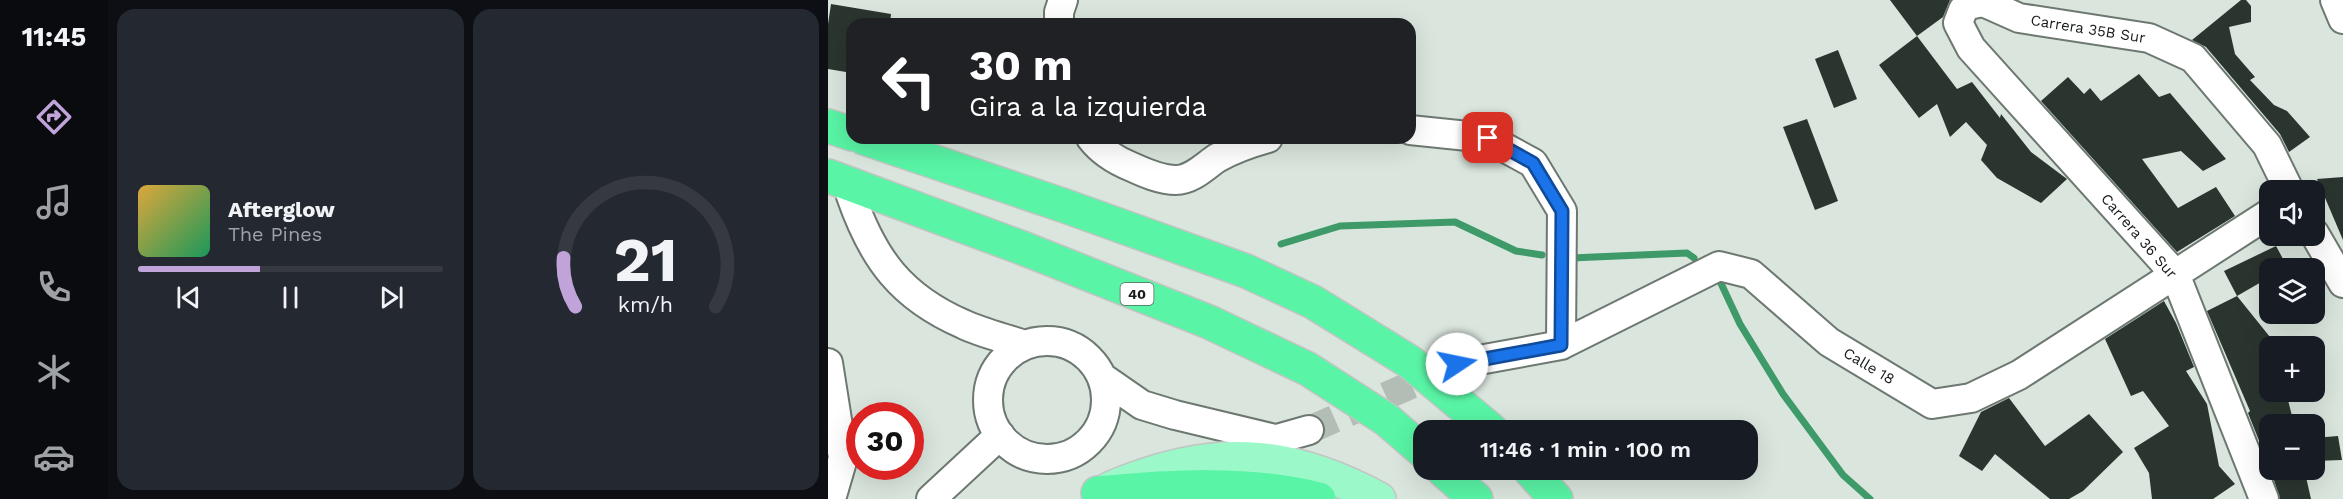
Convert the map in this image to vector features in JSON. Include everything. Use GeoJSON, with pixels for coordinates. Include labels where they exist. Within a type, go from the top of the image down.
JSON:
{"type":"FeatureCollection","features":[{"type":"Feature","properties":{"kind":"highway"},"geometry":{"type":"LineString","coordinates":[[828,126],[846,132]]}},
{"type":"Feature","properties":{"kind":"highway"},"geometry":{"type":"LineString","coordinates":[[882,144],[1224,263],[1304,298],[1410,362],[1479,420]]}},
{"type":"Feature","properties":{"kind":"highway","name":"40"},"geometry":{"type":"LineString","coordinates":[[835,174],[1209,322],[1308,369],[1387,420],[1413,442]]}},
{"type":"Feature","properties":{"kind":"highway"},"geometry":{"type":"LineString","coordinates":[[1454,480],[1476,499]]}},
{"type":"Feature","properties":{"kind":"highway"},"geometry":{"type":"LineString","coordinates":[[1539,480],[1556,499]]}},
{"type":"Feature","properties":{"kind":"highway"},"geometry":{"type":"LineString","coordinates":[[1107,496],[1163,487],[1230,486],[1296,493],[1319,499]]}},
{"type":"Feature","properties":{"kind":"main road"},"geometry":{"type":"LineString","coordinates":[[1107,496],[1168,467],[1205,460],[1252,459],[1299,465],[1344,480],[1379,499]]}},
{"type":"Feature","properties":{"kind":"main road"},"geometry":{"type":"LineString","coordinates":[[1107,496],[1156,499]]}},
{"type":"Feature","properties":{"kind":"street"},"geometry":{"type":"LineString","coordinates":[[1059,18],[1063,0]]}},
{"type":"Feature","properties":{"kind":"street"},"geometry":{"type":"LineString","coordinates":[[2335,0],[2343,20]]}},
{"type":"Feature","properties":{"kind":"street","name":"Carrera 35B Sur"},"geometry":{"type":"LineString","coordinates":[[1976,4],[2019,18],[2149,38],[2193,58],[2267,145],[2284,180]]}},
{"type":"Feature","properties":{"kind":"street","name":"Carrera 36 Sur"},"geometry":{"type":"LineString","coordinates":[[1976,4],[1958,23],[1971,48],[2175,274],[2264,499]]}},
{"type":"Feature","properties":{"kind":"street"},"geometry":{"type":"LineString","coordinates":[[1416,131],[1488,138],[1533,163],[1562,211],[1561,345]]}},
{"type":"Feature","properties":{"kind":"street"},"geometry":{"type":"LineString","coordinates":[[1096,144],[1121,162],[1149,174],[1178,180],[1195,174],[1217,158],[1246,144]]}},
{"type":"Feature","properties":{"kind":"street"},"geometry":{"type":"LineString","coordinates":[[835,174],[881,261],[904,288],[933,309],[965,325],[1025,345]]}},
{"type":"Feature","properties":{"kind":"street","name":"Calle 18"},"geometry":{"type":"LineString","coordinates":[[1457,364],[1561,345],[1719,266],[1751,274],[1828,342],[1932,404],[1971,398],[2019,375],[2259,220]]}},
{"type":"Feature","properties":{"kind":"street"},"geometry":{"type":"LineString","coordinates":[[2322,246],[2343,283]]}},
{"type":"Feature","properties":{"kind":"street"},"geometry":{"type":"LineString","coordinates":[[965,325],[992,377]]}},
{"type":"Feature","properties":{"kind":"street"},"geometry":{"type":"LineString","coordinates":[[1043,340],[1062,342],[1079,350],[1094,362],[1103,378],[1107,403],[1100,428],[1092,440],[1080,450],[1067,456],[1038,459],[1023,454],[1000,435],[991,419],[988,398],[992,377],[1005,358],[1025,345],[1043,340]]}},
{"type":"Feature","properties":{"kind":"street"},"geometry":{"type":"LineString","coordinates":[[828,363],[843,458],[831,499]]}},
{"type":"Feature","properties":{"kind":"street"},"geometry":{"type":"LineString","coordinates":[[1103,378],[1142,405],[1275,439]]}},
{"type":"Feature","properties":{"kind":"street"},"geometry":{"type":"LineString","coordinates":[[1100,428],[1142,405]]}},
{"type":"Feature","properties":{"kind":"street"},"geometry":{"type":"LineString","coordinates":[[1205,460],[1309,430]]}},
{"type":"Feature","properties":{"kind":"street"},"geometry":{"type":"LineString","coordinates":[[931,499],[1000,435]]}},
{"type":"Feature","properties":{"kind":"building"},"geometry":{"type":"Polygon","coordinates":[[[1890,0],[1950,0],[1943,17],[1917,36],[1890,0]]]}},
{"type":"Feature","properties":{"kind":"building"},"geometry":{"type":"Polygon","coordinates":[[[2241,0],[2246,0],[2251,6],[2251,22],[2229,27],[2235,54],[2255,77],[2250,80],[2274,105],[2287,111],[2310,137],[2289,152],[2280,134],[2206,47],[2192,40],[2241,0]]]}},
{"type":"Feature","properties":{"kind":"building"},"geometry":{"type":"Polygon","coordinates":[[[831,4],[891,14],[891,18],[846,18],[846,72],[828,69],[828,24],[831,4]]]}},
{"type":"Feature","properties":{"kind":"building"},"geometry":{"type":"Polygon","coordinates":[[[1917,36],[1957,89],[1972,82],[2031,152],[2067,179],[2041,203],[1997,178],[1981,160],[1987,145],[1966,122],[1950,137],[1937,104],[1919,118],[1879,65],[1917,36]]]}},
{"type":"Feature","properties":{"kind":"building"},"geometry":{"type":"Polygon","coordinates":[[[1838,50],[1857,99],[1834,108],[1815,59],[1838,50]]]}},
{"type":"Feature","properties":{"kind":"building"},"geometry":{"type":"Polygon","coordinates":[[[2139,74],[2159,97],[2170,93],[2226,159],[2203,171],[2181,151],[2142,159],[2178,208],[2216,187],[2235,216],[2177,252],[2041,101],[2068,77],[2084,94],[2090,88],[2101,101],[2139,74]]]}},
{"type":"Feature","properties":{"kind":"building"},"geometry":{"type":"Polygon","coordinates":[[[1807,119],[1838,201],[1815,210],[1783,127],[1807,119]]]}},
{"type":"Feature","properties":{"kind":"building"},"geometry":{"type":"Polygon","coordinates":[[[2343,177],[2343,240],[2325,198],[2325,180],[2317,179],[2343,177]]]}},
{"type":"Feature","properties":{"kind":"building"},"geometry":{"type":"Polygon","coordinates":[[[2276,246],[2283,258],[2259,258],[2259,283],[2237,296],[2224,271],[2276,246]]]}},
{"type":"Feature","properties":{"kind":"building"},"geometry":{"type":"Polygon","coordinates":[[[2237,296],[2269,336],[2259,336],[2259,402],[2288,402],[2292,414],[2259,414],[2259,440],[2248,413],[2250,411],[2207,311],[2237,296]]]}},
{"type":"Feature","properties":{"kind":"building"},"geometry":{"type":"Polygon","coordinates":[[[2164,301],[2176,323],[2194,367],[2186,371],[2207,404],[2219,466],[2235,484],[2213,499],[2152,499],[2149,473],[2134,448],[2169,426],[2143,391],[2131,396],[2105,339],[2164,301]]]}},
{"type":"Feature","properties":{"kind":"building"},"geometry":{"type":"Polygon","coordinates":[[[2009,398],[2045,446],[2089,414],[2123,452],[2083,491],[2069,499],[2050,499],[1995,454],[1982,471],[1959,456],[1981,412],[2009,398]]]}},
{"type":"Feature","properties":{"kind":"building"},"geometry":{"type":"Polygon","coordinates":[[[2338,436],[2342,460],[2325,461],[2325,437],[2338,436]]]}},
{"type":"Feature","properties":{"kind":"building"},"geometry":{"type":"Polygon","coordinates":[[[2274,480],[2307,480],[2311,499],[2280,499],[2274,480]]]}},
{"type":"Feature","properties":{"kind":"waterway"},"geometry":{"type":"LineString","coordinates":[[1281,244],[1340,226],[1455,222],[1516,251],[1542,255]]}},
{"type":"Feature","properties":{"kind":"waterway"},"geometry":{"type":"LineString","coordinates":[[1571,258],[1687,253],[1694,258]]}},
{"type":"Feature","properties":{"kind":"waterway"},"geometry":{"type":"LineString","coordinates":[[1718,277],[1740,324],[1783,394],[1843,475],[1870,499]]}},
{"type":"Feature","properties":{"kind":"tunnel"},"geometry":{"type":"LineString","coordinates":[[1309,430],[1447,369]]}},
{"type":"Feature","properties":{"kind":"route"},"geometry":{"type":"LineString","coordinates":[[1457,364],[1561,345],[1562,211],[1533,163],[1488,138]]}}]}
